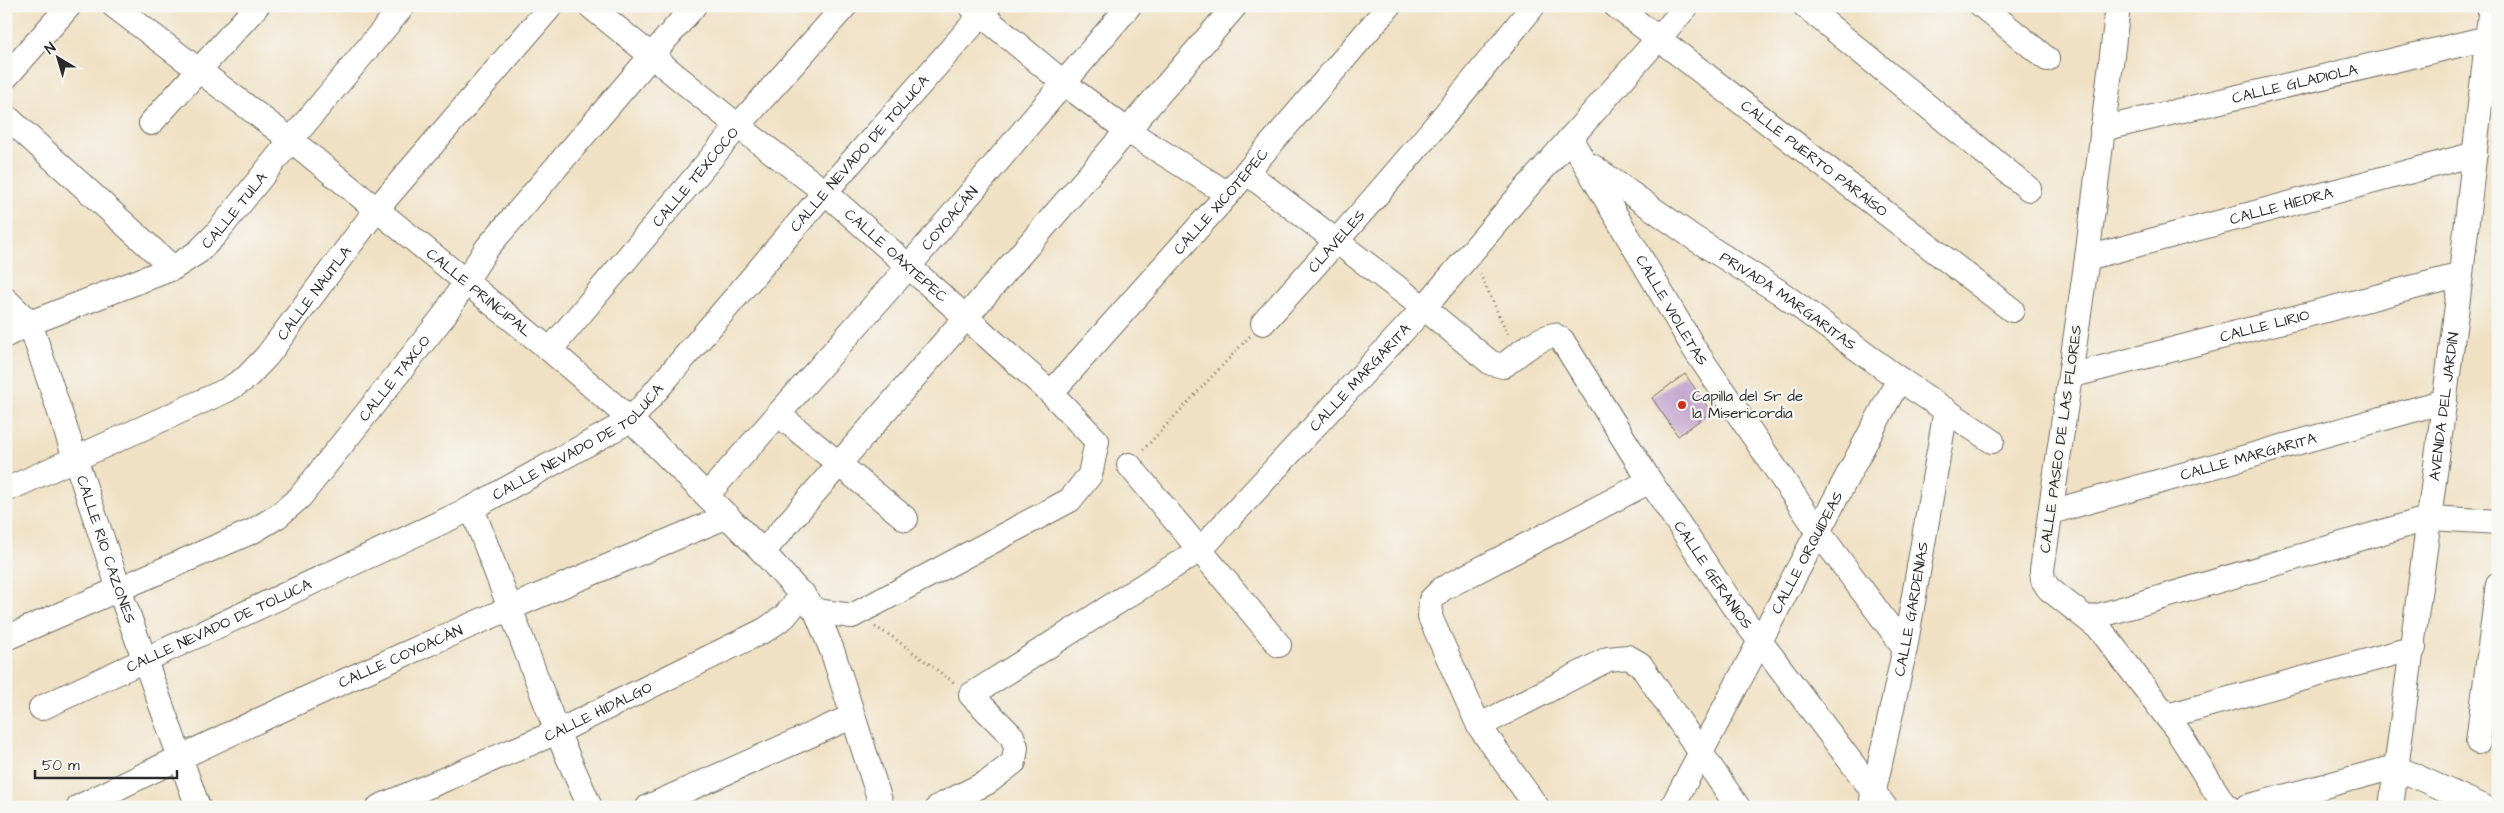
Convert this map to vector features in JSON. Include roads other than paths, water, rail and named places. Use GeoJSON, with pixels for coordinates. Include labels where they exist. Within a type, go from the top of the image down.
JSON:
{"type":"FeatureCollection","features":[{"type":"Feature","properties":{"kind":"street"},"geometry":{"type":"LineString","coordinates":[[8,72],[69,6]]}},
{"type":"Feature","properties":{"kind":"street","name":"CALLE PRINCIPAL"},"geometry":{"type":"LineString","coordinates":[[114,6],[290,140],[550,350],[631,420],[763,552],[809,602],[833,653],[882,807]]}},
{"type":"Feature","properties":{"kind":"street"},"geometry":{"type":"LineString","coordinates":[[151,123],[257,6]]}},
{"type":"Feature","properties":{"kind":"street","name":"CALLE TULA"},"geometry":{"type":"LineString","coordinates":[[6,335],[30,323],[173,268],[198,252],[215,235],[290,140],[403,6]]}},
{"type":"Feature","properties":{"kind":"street","name":"CALLE NAUTLA"},"geometry":{"type":"LineString","coordinates":[[6,490],[77,460],[227,390],[246,378],[267,356],[376,210],[551,6]]}},
{"type":"Feature","properties":{"kind":"street","name":"CALLE OAXTEPEC"},"geometry":{"type":"LineString","coordinates":[[590,6],[738,126],[825,192],[1051,393],[1097,441],[1090,475],[1070,500],[852,616],[809,602]]}},
{"type":"Feature","properties":{"kind":"street","name":"CALLE TAXCO"},"geometry":{"type":"LineString","coordinates":[[6,638],[253,531],[278,516],[300,497],[443,317],[487,248],[694,6]]}},
{"type":"Feature","properties":{"kind":"street","name":"CALLE TEXCOCO"},"geometry":{"type":"LineString","coordinates":[[550,350],[738,126],[845,6]]}},
{"type":"Feature","properties":{"kind":"street","name":"COYOACÁN"},"geometry":{"type":"LineString","coordinates":[[707,494],[909,266],[1065,84],[1129,6]]}},
{"type":"Feature","properties":{"kind":"street"},"geometry":{"type":"LineString","coordinates":[[763,552],[1235,6]]}},
{"type":"Feature","properties":{"kind":"street","name":"CALLE XICOTEPEC"},"geometry":{"type":"LineString","coordinates":[[1051,393],[1228,194],[1389,6]]}},
{"type":"Feature","properties":{"kind":"street","name":"CLAVELES"},"geometry":{"type":"LineString","coordinates":[[1263,323],[1338,241],[1474,80],[1533,6]]}},
{"type":"Feature","properties":{"kind":"street","name":"CALLE PUERTO PARAÍSO"},"geometry":{"type":"LineString","coordinates":[[1616,6],[2012,310]]}},
{"type":"Feature","properties":{"kind":"street","name":"CALLE MARGARITA"},"geometry":{"type":"LineString","coordinates":[[938,807],[988,782],[1014,762],[1016,747],[1012,736],[971,695],[1201,549],[1424,308],[1514,202],[1687,6]]}},
{"type":"Feature","properties":{"kind":"street"},"geometry":{"type":"LineString","coordinates":[[1805,6],[2029,188]]}},
{"type":"Feature","properties":{"kind":"street"},"geometry":{"type":"LineString","coordinates":[[1982,6],[2047,59]]}},
{"type":"Feature","properties":{"kind":"street","name":"CALLE PASEO DE LAS FLORES"},"geometry":{"type":"LineString","coordinates":[[2118,6],[2088,258],[2042,570],[2043,580],[2049,589],[2100,629],[2167,716],[2223,803],[2228,807]]}},
{"type":"Feature","properties":{"kind":"street","name":"AVENIDA DEL JARDÍN"},"geometry":{"type":"LineString","coordinates":[[2391,807],[2395,767],[2414,648],[2461,275],[2491,6]]}},
{"type":"Feature","properties":{"kind":"street"},"geometry":{"type":"LineString","coordinates":[[980,9],[1065,84],[1128,132],[1228,194]]}},
{"type":"Feature","properties":{"kind":"street","name":"CALLE NEVADO DE TOLUCA"},"geometry":{"type":"LineString","coordinates":[[41,708],[146,661],[472,508],[631,420],[980,9]]}},
{"type":"Feature","properties":{"kind":"street","name":"CALLE GLADIOLA"},"geometry":{"type":"LineString","coordinates":[[2102,129],[2488,38]]}},
{"type":"Feature","properties":{"kind":"street"},"geometry":{"type":"LineString","coordinates":[[6,116],[173,268]]}},
{"type":"Feature","properties":{"kind":"street","name":"CALLE VIOLETAS"},"geometry":{"type":"LineString","coordinates":[[1570,138],[1695,350],[1818,531],[1905,648]]}},
{"type":"Feature","properties":{"kind":"street","name":"CALLE HIEDRA"},"geometry":{"type":"LineString","coordinates":[[2088,258],[2475,154]]}},
{"type":"Feature","properties":{"kind":"street","name":"PRIVADA MARGARITAS"},"geometry":{"type":"LineString","coordinates":[[1584,161],[1694,238],[1778,291],[1899,379],[1992,441]]}},
{"type":"Feature","properties":{"kind":"street"},"geometry":{"type":"LineString","coordinates":[[1246,172],[1424,308]]}},
{"type":"Feature","properties":{"kind":"street","name":"CALLE LIRIO"},"geometry":{"type":"LineString","coordinates":[[2070,376],[2461,275]]}},
{"type":"Feature","properties":{"kind":"street","name":"CALLE RÍO CAZONES"},"geometry":{"type":"LineString","coordinates":[[6,300],[30,323],[119,589],[198,807]]}},
{"type":"Feature","properties":{"kind":"street","name":"CALLE GERANIOS"},"geometry":{"type":"LineString","coordinates":[[1424,308],[1491,363],[1503,366],[1527,347],[1554,335],[1562,340],[1650,480],[1732,604],[1877,801]]}},
{"type":"Feature","properties":{"kind":"street","name":"CALLE ORQUÍDEAS"},"geometry":{"type":"LineString","coordinates":[[1672,807],[1759,639],[1899,379]]}},
{"type":"Feature","properties":{"kind":"street","name":"CALLE MARGARITA"},"geometry":{"type":"LineString","coordinates":[[2051,512],[2445,401]]}},
{"type":"Feature","properties":{"kind":"street","name":"CALLE GARDENIAS"},"geometry":{"type":"LineString","coordinates":[[1877,801],[1946,410]]}},
{"type":"Feature","properties":{"kind":"street"},"geometry":{"type":"LineString","coordinates":[[778,414],[906,519]]}},
{"type":"Feature","properties":{"kind":"street"},"geometry":{"type":"LineString","coordinates":[[1129,465],[1201,549],[1279,645]]}},
{"type":"Feature","properties":{"kind":"street"},"geometry":{"type":"LineString","coordinates":[[1536,807],[1479,726],[1430,617],[1432,600],[1442,589],[1650,480]]}},
{"type":"Feature","properties":{"kind":"street"},"geometry":{"type":"LineString","coordinates":[[472,508],[557,732],[590,807]]}},
{"type":"Feature","properties":{"kind":"street","name":"CALLE COYOACÁN"},"geometry":{"type":"LineString","coordinates":[[79,807],[179,757],[508,607],[728,516]]}},
{"type":"Feature","properties":{"kind":"street"},"geometry":{"type":"LineString","coordinates":[[2088,619],[2430,518],[2498,522]]}},
{"type":"Feature","properties":{"kind":"street"},"geometry":{"type":"LineString","coordinates":[[2478,742],[2498,584]]}},
{"type":"Feature","properties":{"kind":"street","name":"CALLE HIDALGO"},"geometry":{"type":"LineString","coordinates":[[379,807],[557,732],[765,630],[809,602]]}},
{"type":"Feature","properties":{"kind":"street"},"geometry":{"type":"LineString","coordinates":[[2167,716],[2414,648]]}},
{"type":"Feature","properties":{"kind":"street"},"geometry":{"type":"LineString","coordinates":[[1479,726],[1608,659],[1628,657],[1640,664],[1738,807]]}},
{"type":"Feature","properties":{"kind":"street"},"geometry":{"type":"LineString","coordinates":[[648,807],[852,717]]}},
{"type":"Feature","properties":{"kind":"street"},"geometry":{"type":"LineString","coordinates":[[2246,807],[2395,767],[2484,807]]}},
{"type":"Feature","properties":{"kind":"place","name":"Capilla del Sr de la Misericordia"},"geometry":{"type":"Point","coordinates":[1682,405]}}]}
